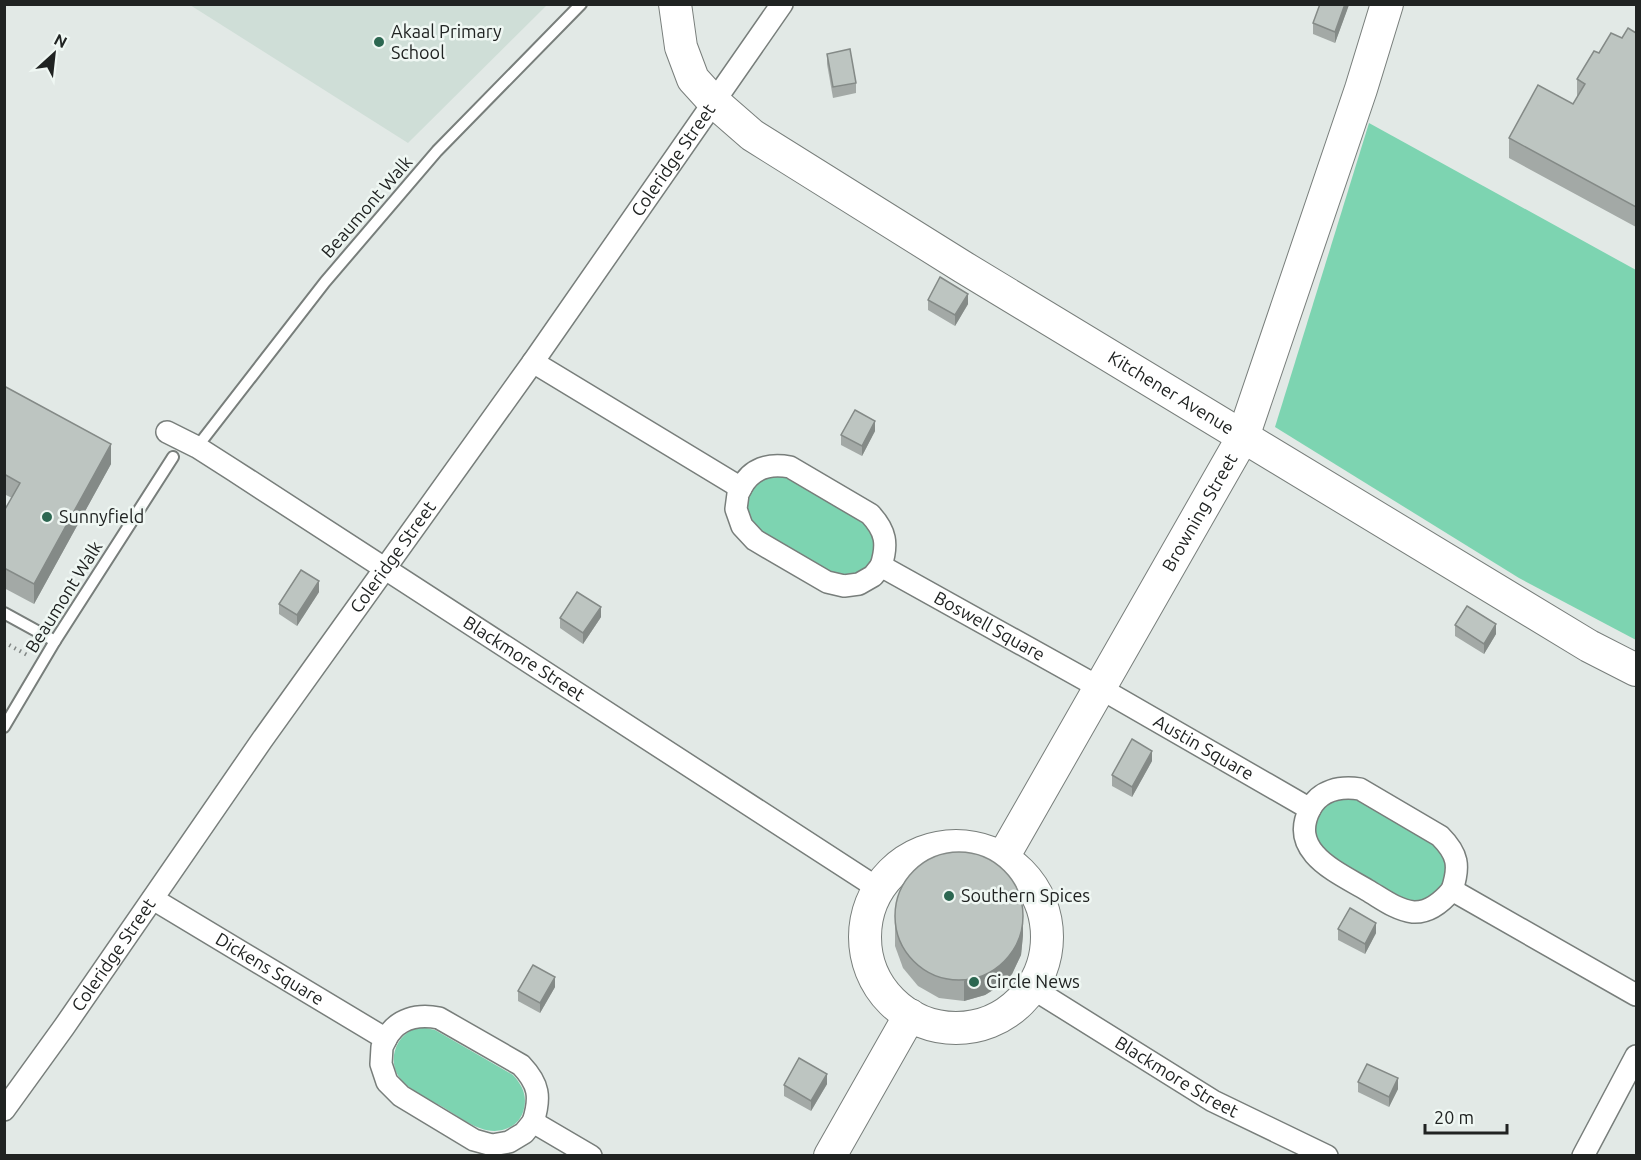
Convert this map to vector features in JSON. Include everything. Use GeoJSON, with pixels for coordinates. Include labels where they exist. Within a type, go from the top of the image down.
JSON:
{"type":"FeatureCollection","features":[{"type":"Feature","properties":{"kind":"street","name":"Kitchener Avenue"},"geometry":{"type":"LineString","coordinates":[[675,4],[681,47],[693,78],[713,101],[752,135],[1243,438],[1589,646],[1636,670]]}},
{"type":"Feature","properties":{"kind":"street","name":"Coleridge Street"},"geometry":{"type":"LineString","coordinates":[[4,1110],[262,740],[533,362],[782,4]]}},
{"type":"Feature","properties":{"kind":"street","name":"Browning Street"},"geometry":{"type":"LineString","coordinates":[[1002,859],[1243,438],[1361,89],[1387,4]]}},
{"type":"Feature","properties":{"kind":"street"},"geometry":{"type":"LineString","coordinates":[[533,362],[741,488]]}},
{"type":"Feature","properties":{"kind":"street","name":"Blackmore Street"},"geometry":{"type":"LineString","coordinates":[[167,432],[197,447],[385,567],[879,889]]}},
{"type":"Feature","properties":{"kind":"street"},"geometry":{"type":"LineString","coordinates":[[765,466],[789,467],[870,514],[879,523],[885,536],[885,553],[881,566],[873,576],[859,584],[844,586],[827,582],[755,540],[748,533],[742,526],[736,509],[741,488],[745,480],[756,470],[765,466]]}},
{"type":"Feature","properties":{"kind":"street","name":"Boswell Square"},"geometry":{"type":"LineString","coordinates":[[881,566],[1099,688]]}},
{"type":"Feature","properties":{"kind":"street","name":"Austin Square"},"geometry":{"type":"LineString","coordinates":[[1099,688],[1310,809]]}},
{"type":"Feature","properties":{"kind":"street"},"geometry":{"type":"LineString","coordinates":[[1348,787],[1360,789],[1440,836],[1450,846],[1456,859],[1457,876],[1452,890],[1443,901],[1430,909],[1413,912],[1396,907],[1323,864],[1311,850],[1304,833],[1310,809],[1325,792],[1348,787]]}},
{"type":"Feature","properties":{"kind":"street"},"geometry":{"type":"LineString","coordinates":[[943,846],[973,847],[992,852],[1018,869],[1038,895],[1045,913],[1047,947],[1039,978],[1007,1014],[974,1027],[948,1028],[916,1019],[900,1010],[874,978],[865,949],[866,923],[879,889],[880,885],[906,860],[943,846]]}},
{"type":"Feature","properties":{"kind":"street"},"geometry":{"type":"LineString","coordinates":[[1452,890],[1636,995]]}},
{"type":"Feature","properties":{"kind":"street","name":"Dickens Square"},"geometry":{"type":"LineString","coordinates":[[153,899],[386,1039]]}},
{"type":"Feature","properties":{"kind":"street","name":"Blackmore Street"},"geometry":{"type":"LineString","coordinates":[[1032,988],[1213,1101],[1327,1155]]}},
{"type":"Feature","properties":{"kind":"street"},"geometry":{"type":"LineString","coordinates":[[426,1015],[439,1018],[520,1065],[531,1075],[537,1089],[538,1107],[533,1122],[524,1133],[509,1142],[492,1145],[474,1140],[401,1096],[387,1082],[381,1064],[382,1047],[386,1039],[390,1031],[412,1017],[426,1015]]}},
{"type":"Feature","properties":{"kind":"street"},"geometry":{"type":"LineString","coordinates":[[830,1155],[909,1015]]}},
{"type":"Feature","properties":{"kind":"street"},"geometry":{"type":"LineString","coordinates":[[1583,1155],[1636,1056]]}},
{"type":"Feature","properties":{"kind":"street"},"geometry":{"type":"LineString","coordinates":[[533,1122],[591,1155]]}},
{"type":"Feature","properties":{"kind":"lane","name":"Beaumont Walk"},"geometry":{"type":"LineString","coordinates":[[197,447],[325,282],[437,151],[581,4]]}},
{"type":"Feature","properties":{"kind":"lane","name":"Beaumont Walk"},"geometry":{"type":"LineString","coordinates":[[4,727],[55,641],[173,456]]}},
{"type":"Feature","properties":{"kind":"lane"},"geometry":{"type":"LineString","coordinates":[[4,614],[55,641]]}},
{"type":"Feature","properties":{"kind":"shaded area","name":"Akaal Primary School"},"geometry":{"type":"Polygon","coordinates":[[[190,5],[547,5],[408,143],[190,5]]]}},
{"type":"Feature","properties":{"kind":"green space"},"geometry":{"type":"Polygon","coordinates":[[[1369,123],[1636,270],[1636,640],[1519,578],[1275,427],[1369,123]]]}},
{"type":"Feature","properties":{"kind":"green space"},"geometry":{"type":"Polygon","coordinates":[[[768,475],[787,476],[865,521],[872,528],[877,551],[867,568],[858,575],[850,577],[832,573],[761,532],[750,519],[747,512],[747,501],[752,488],[768,475]]]}},
{"type":"Feature","properties":{"kind":"green space"},"geometry":{"type":"Polygon","coordinates":[[[1357,797],[1443,850],[1449,875],[1438,895],[1414,904],[1399,900],[1328,859],[1317,846],[1313,820],[1329,799],[1357,797]]]}},
{"type":"Feature","properties":{"kind":"green space"},"geometry":{"type":"Polygon","coordinates":[[[417,1028],[435,1030],[513,1075],[525,1097],[522,1114],[516,1123],[503,1130],[493,1131],[475,1126],[403,1082],[394,1064],[395,1050],[401,1038],[406,1034],[417,1028]]]}},
{"type":"Feature","properties":{"kind":"building"},"geometry":{"type":"Polygon","coordinates":[[[1320,4],[1345,4],[1335,32],[1313,23],[1320,4]]]}},
{"type":"Feature","properties":{"kind":"building"},"geometry":{"type":"Polygon","coordinates":[[[1628,28],[1636,33],[1636,207],[1509,138],[1538,85],[1573,104],[1585,84],[1577,79],[1594,51],[1599,53],[1611,33],[1622,38],[1628,28]]]}},
{"type":"Feature","properties":{"kind":"building"},"geometry":{"type":"Polygon","coordinates":[[[850,49],[856,83],[833,87],[827,54],[850,49]]]}},
{"type":"Feature","properties":{"kind":"building"},"geometry":{"type":"Polygon","coordinates":[[[940,277],[968,294],[955,315],[928,300],[940,277]]]}},
{"type":"Feature","properties":{"kind":"building","name":"Sunnyfield"},"geometry":{"type":"Polygon","coordinates":[[[4,386],[111,444],[34,584],[4,568],[4,511],[20,483],[4,474],[4,386]]]}},
{"type":"Feature","properties":{"kind":"building"},"geometry":{"type":"Polygon","coordinates":[[[855,410],[875,421],[862,446],[841,435],[855,410]]]}},
{"type":"Feature","properties":{"kind":"building"},"geometry":{"type":"Polygon","coordinates":[[[301,570],[319,581],[297,615],[279,604],[301,570]]]}},
{"type":"Feature","properties":{"kind":"building"},"geometry":{"type":"Polygon","coordinates":[[[577,592],[601,607],[583,633],[560,618],[577,592]]]}},
{"type":"Feature","properties":{"kind":"building"},"geometry":{"type":"Polygon","coordinates":[[[1467,606],[1496,624],[1484,644],[1455,625],[1467,606]]]}},
{"type":"Feature","properties":{"kind":"building"},"geometry":{"type":"Polygon","coordinates":[[[1132,739],[1152,751],[1132,787],[1112,775],[1132,739]]]}},
{"type":"Feature","properties":{"kind":"building"},"geometry":{"type":"Polygon","coordinates":[[[959,852],[983,857],[1004,871],[1018,892],[1023,916],[1018,940],[1004,961],[983,975],[959,980],[935,975],[914,961],[900,940],[895,916],[900,892],[914,871],[935,857],[959,852]]]}},
{"type":"Feature","properties":{"kind":"building"},"geometry":{"type":"Polygon","coordinates":[[[1350,908],[1376,923],[1365,944],[1338,929],[1350,908]]]}},
{"type":"Feature","properties":{"kind":"building"},"geometry":{"type":"Polygon","coordinates":[[[533,965],[555,977],[540,1003],[518,991],[533,965]]]}},
{"type":"Feature","properties":{"kind":"building"},"geometry":{"type":"Polygon","coordinates":[[[799,1058],[827,1074],[811,1101],[784,1085],[799,1058]]]}},
{"type":"Feature","properties":{"kind":"building"},"geometry":{"type":"Polygon","coordinates":[[[1367,1064],[1398,1078],[1389,1097],[1358,1082],[1367,1064]]]}},
{"type":"Feature","properties":{"kind":"place","name":"Akaal Primary School"},"geometry":{"type":"Point","coordinates":[379,42]}},
{"type":"Feature","properties":{"kind":"place","name":"Sunnyfield"},"geometry":{"type":"Point","coordinates":[47,517]}},
{"type":"Feature","properties":{"kind":"place","name":"Southern Spices"},"geometry":{"type":"Point","coordinates":[949,896]}},
{"type":"Feature","properties":{"kind":"place","name":"Circle News"},"geometry":{"type":"Point","coordinates":[974,982]}}]}
